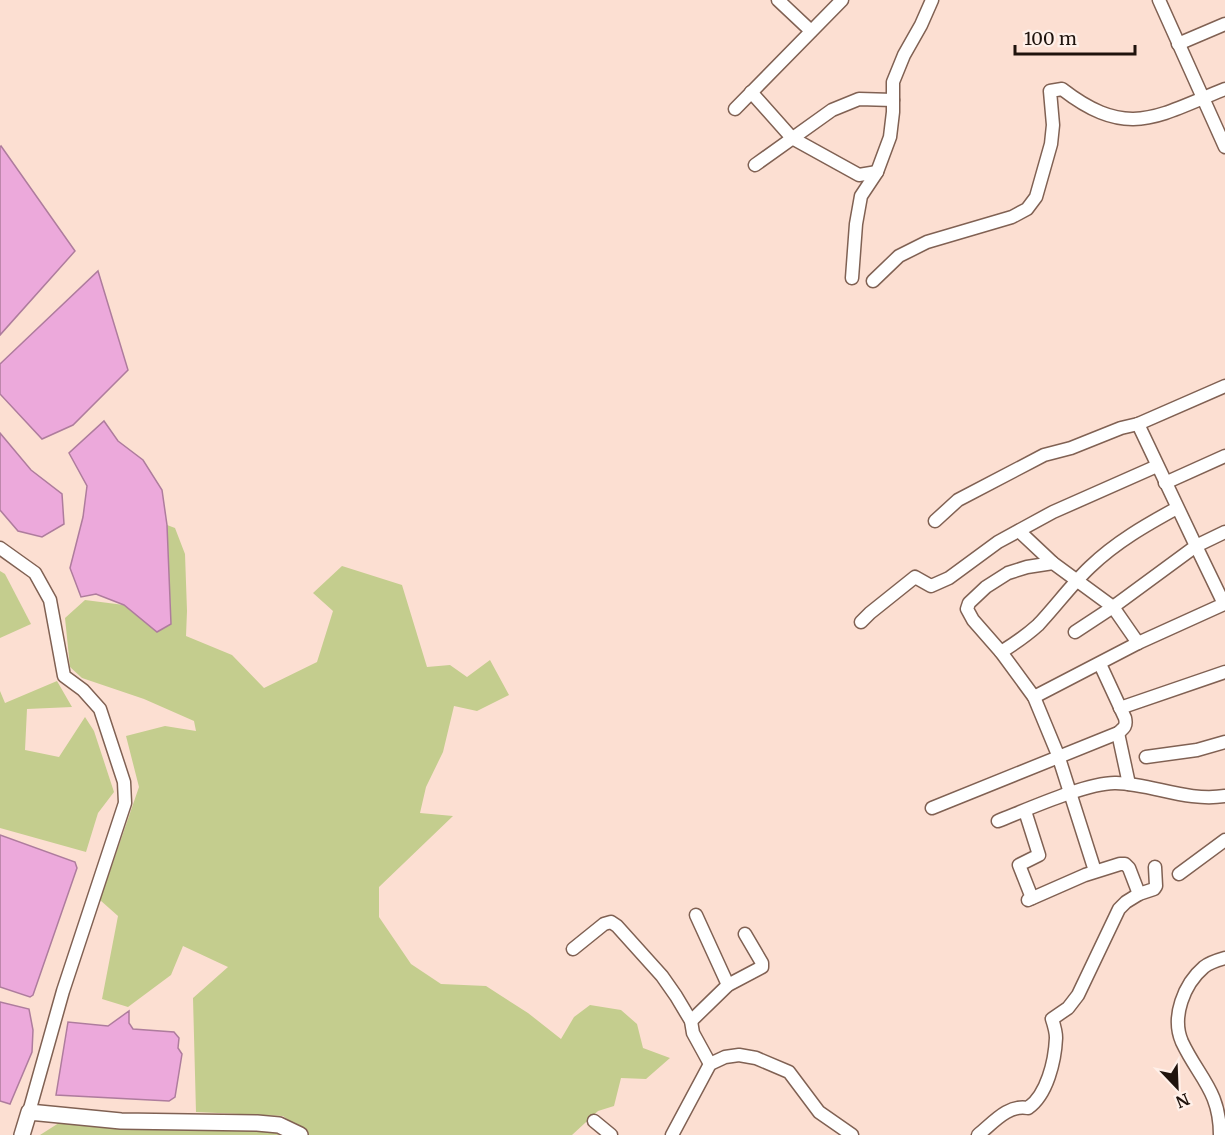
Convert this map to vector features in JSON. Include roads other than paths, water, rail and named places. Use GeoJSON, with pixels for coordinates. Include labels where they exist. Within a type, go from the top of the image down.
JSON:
{"type":"FeatureCollection","features":[{"type":"Feature","properties":{"kind":"main road"},"geometry":{"type":"LineString","coordinates":[[22,1135],[29,1112],[121,1121],[257,1123],[279,1125],[300,1135]]}},
{"type":"Feature","properties":{"kind":"street"},"geometry":{"type":"LineString","coordinates":[[778,0],[811,31]]}},
{"type":"Feature","properties":{"kind":"street"},"geometry":{"type":"LineString","coordinates":[[735,109],[842,0]]}},
{"type":"Feature","properties":{"kind":"street"},"geometry":{"type":"LineString","coordinates":[[852,278],[856,224],[861,196],[877,171],[890,137],[892,82],[932,0]]}},
{"type":"Feature","properties":{"kind":"street"},"geometry":{"type":"LineString","coordinates":[[1159,0],[1225,147]]}},
{"type":"Feature","properties":{"kind":"street"},"geometry":{"type":"LineString","coordinates":[[1178,44],[1225,24]]}},
{"type":"Feature","properties":{"kind":"street"},"geometry":{"type":"LineString","coordinates":[[873,281],[899,256],[927,242],[1002,220],[1027,210],[1036,197],[1051,144],[1053,125],[1050,91],[1062,89],[1093,110],[1127,120],[1172,111],[1225,89]]}},
{"type":"Feature","properties":{"kind":"street"},"geometry":{"type":"LineString","coordinates":[[751,92],[792,138],[859,175],[877,171]]}},
{"type":"Feature","properties":{"kind":"street"},"geometry":{"type":"LineString","coordinates":[[755,165],[831,110],[859,99],[893,100]]}},
{"type":"Feature","properties":{"kind":"street"},"geometry":{"type":"LineString","coordinates":[[935,521],[958,500],[1044,455],[1071,448],[1121,428],[1138,424],[1225,386]]}},
{"type":"Feature","properties":{"kind":"street"},"geometry":{"type":"LineString","coordinates":[[1034,697],[1138,642],[1225,604],[1138,424]]}},
{"type":"Feature","properties":{"kind":"street"},"geometry":{"type":"LineString","coordinates":[[1165,483],[1225,456]]}},
{"type":"Feature","properties":{"kind":"street"},"geometry":{"type":"LineString","coordinates":[[861,622],[870,612],[915,577],[931,586],[949,578],[991,547],[1053,512],[1157,466]]}},
{"type":"Feature","properties":{"kind":"street"},"geometry":{"type":"LineString","coordinates":[[1001,652],[1039,623],[1077,580],[1114,545],[1177,508]]}},
{"type":"Feature","properties":{"kind":"street"},"geometry":{"type":"LineString","coordinates":[[1019,531],[1053,563],[1113,607],[1138,642]]}},
{"type":"Feature","properties":{"kind":"street"},"geometry":{"type":"LineString","coordinates":[[1075,632],[1196,546],[1225,532]]}},
{"type":"Feature","properties":{"kind":"street"},"geometry":{"type":"LineString","coordinates":[[0,548],[35,573],[50,600],[64,676],[84,690],[100,709],[124,782],[125,792],[125,803],[63,991],[29,1112]]}},
{"type":"Feature","properties":{"kind":"street"},"geometry":{"type":"LineString","coordinates":[[1053,563],[1008,573],[986,587],[969,603],[969,614],[1034,697],[1058,755],[1095,871]]}},
{"type":"Feature","properties":{"kind":"street"},"geometry":{"type":"LineString","coordinates":[[932,808],[1124,728],[1126,723],[1100,664]]}},
{"type":"Feature","properties":{"kind":"street"},"geometry":{"type":"LineString","coordinates":[[1120,708],[1225,672]]}},
{"type":"Feature","properties":{"kind":"street"},"geometry":{"type":"LineString","coordinates":[[1118,732],[1129,784]]}},
{"type":"Feature","properties":{"kind":"street"},"geometry":{"type":"LineString","coordinates":[[1146,757],[1197,750],[1225,742]]}},
{"type":"Feature","properties":{"kind":"street"},"geometry":{"type":"LineString","coordinates":[[998,821],[1071,794],[1113,783],[1200,798],[1225,796]]}},
{"type":"Feature","properties":{"kind":"street"},"geometry":{"type":"LineString","coordinates":[[1025,811],[1040,855],[1019,865],[1030,899],[1095,871],[1125,864],[1129,868],[1139,894]]}},
{"type":"Feature","properties":{"kind":"street"},"geometry":{"type":"LineString","coordinates":[[1179,874],[1225,840]]}},
{"type":"Feature","properties":{"kind":"street"},"geometry":{"type":"LineString","coordinates":[[978,1135],[1008,1110],[1028,1108],[1038,1102],[1052,1063],[1056,1035],[1052,1019],[1068,1008],[1078,994],[1119,909],[1126,902],[1139,894],[1150,892],[1156,886],[1155,867]]}},
{"type":"Feature","properties":{"kind":"street"},"geometry":{"type":"LineString","coordinates":[[696,915],[728,985]]}},
{"type":"Feature","properties":{"kind":"street"},"geometry":{"type":"LineString","coordinates":[[573,949],[604,924],[611,922],[662,976],[676,996],[691,1021],[693,1033],[710,1064]]}},
{"type":"Feature","properties":{"kind":"street"},"geometry":{"type":"LineString","coordinates":[[691,1021],[728,985],[762,967],[746,934]]}},
{"type":"Feature","properties":{"kind":"street"},"geometry":{"type":"LineString","coordinates":[[1220,1135],[1220,1122],[1211,1089],[1182,1041],[1179,1030],[1179,1006],[1189,982],[1206,965],[1225,958]]}},
{"type":"Feature","properties":{"kind":"street"},"geometry":{"type":"LineString","coordinates":[[672,1135],[710,1064],[739,1056],[756,1058],[789,1072],[819,1112],[852,1135]]}},
{"type":"Feature","properties":{"kind":"street"},"geometry":{"type":"LineString","coordinates":[[594,1121],[611,1135]]}}]}
